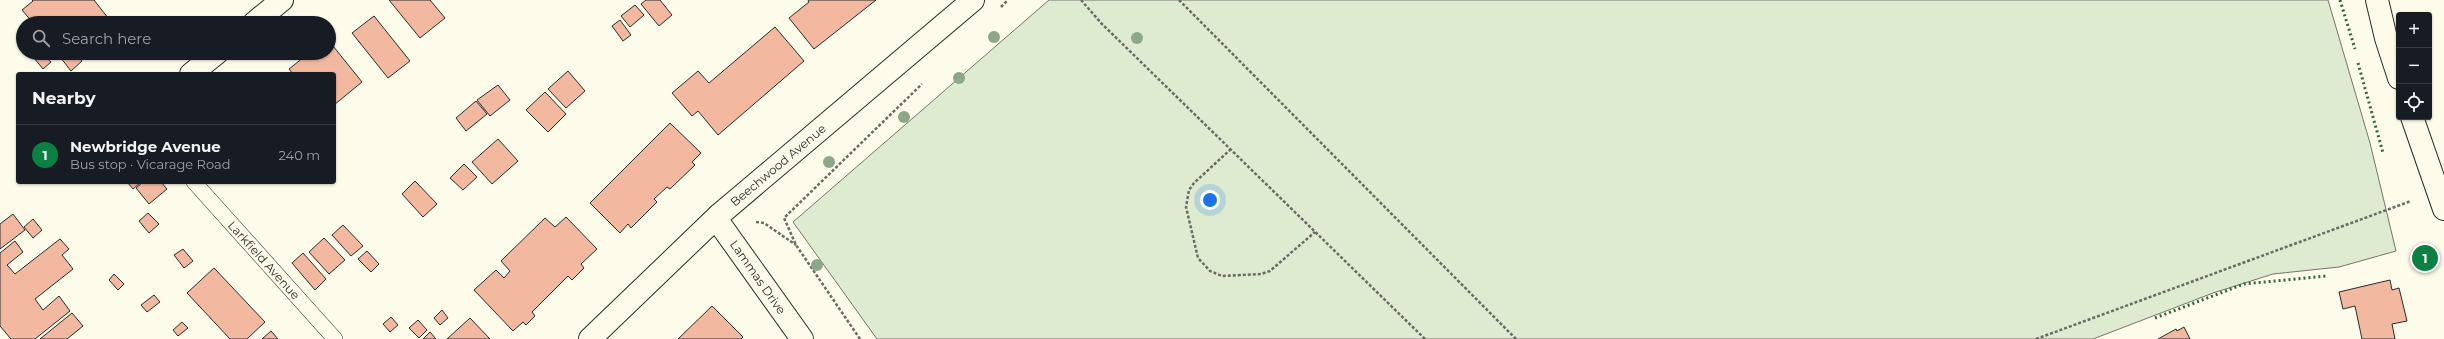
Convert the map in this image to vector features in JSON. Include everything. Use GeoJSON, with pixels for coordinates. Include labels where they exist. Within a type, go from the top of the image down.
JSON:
{"type":"FeatureCollection","features":[{"type":"Feature","properties":{"kind":"street"},"geometry":{"type":"LineString","coordinates":[[263,16],[282,0]]}},
{"type":"Feature","properties":{"kind":"street","name":"Beechwood Avenue"},"geometry":{"type":"LineString","coordinates":[[590,339],[719,215],[973,0]]}},
{"type":"Feature","properties":{"kind":"street"},"geometry":{"type":"LineString","coordinates":[[2377,0],[2386,38],[2396,69]]}},
{"type":"Feature","properties":{"kind":"street"},"geometry":{"type":"LineString","coordinates":[[193,72],[208,60]]}},
{"type":"Feature","properties":{"kind":"street"},"geometry":{"type":"LineString","coordinates":[[2413,120],[2444,209]]}},
{"type":"Feature","properties":{"kind":"street","name":"Lammas Drive"},"geometry":{"type":"LineString","coordinates":[[719,215],[717,220],[802,339]]}},
{"type":"Feature","properties":{"kind":"lane","name":"Larkfield Avenue"},"geometry":{"type":"LineString","coordinates":[[196,184],[335,339]]}},
{"type":"Feature","properties":{"kind":"path"},"geometry":{"type":"LineString","coordinates":[[997,11],[1008,0]]}},
{"type":"Feature","properties":{"kind":"path"},"geometry":{"type":"LineString","coordinates":[[1081,0],[1102,24],[1425,339]]}},
{"type":"Feature","properties":{"kind":"path"},"geometry":{"type":"LineString","coordinates":[[1179,0],[1516,339]]}},
{"type":"Feature","properties":{"kind":"path"},"geometry":{"type":"LineString","coordinates":[[860,339],[796,246],[784,218],[924,82]]}},
{"type":"Feature","properties":{"kind":"path"},"geometry":{"type":"LineString","coordinates":[[1231,149],[1189,190],[1186,207],[1191,236],[1198,258],[1206,267],[1222,276],[1261,274],[1270,271],[1315,232]]}},
{"type":"Feature","properties":{"kind":"path"},"geometry":{"type":"LineString","coordinates":[[2036,339],[2415,200]]}},
{"type":"Feature","properties":{"kind":"green space"},"geometry":{"type":"Polygon","coordinates":[[[1049,0],[2328,0],[2370,143],[2396,251],[2339,267],[2273,274],[2213,293],[2093,339],[877,339],[793,222],[1049,0]]]}},
{"type":"Feature","properties":{"kind":"building"},"geometry":{"type":"Polygon","coordinates":[[[32,0],[94,0],[107,16],[27,16],[22,10],[33,1],[32,0]]]}},
{"type":"Feature","properties":{"kind":"building"},"geometry":{"type":"Polygon","coordinates":[[[389,0],[430,0],[445,18],[420,38],[389,0]]]}},
{"type":"Feature","properties":{"kind":"building"},"geometry":{"type":"Polygon","coordinates":[[[646,0],[660,0],[672,15],[659,26],[641,4],[646,0]]]}},
{"type":"Feature","properties":{"kind":"building"},"geometry":{"type":"Polygon","coordinates":[[[808,0],[876,0],[814,49],[789,18],[809,2],[808,0]]]}},
{"type":"Feature","properties":{"kind":"building"},"geometry":{"type":"Polygon","coordinates":[[[635,5],[644,15],[630,27],[621,16],[635,5]]]}},
{"type":"Feature","properties":{"kind":"building"},"geometry":{"type":"Polygon","coordinates":[[[374,16],[410,61],[388,78],[352,33],[374,16]]]}},
{"type":"Feature","properties":{"kind":"building"},"geometry":{"type":"Polygon","coordinates":[[[620,20],[631,35],[623,41],[612,26],[620,20]]]}},
{"type":"Feature","properties":{"kind":"building"},"geometry":{"type":"Polygon","coordinates":[[[775,27],[804,61],[718,135],[698,111],[692,116],[672,93],[698,71],[709,83],[775,27]]]}},
{"type":"Feature","properties":{"kind":"building"},"geometry":{"type":"Polygon","coordinates":[[[336,50],[362,82],[336,103],[336,72],[291,72],[289,69],[300,60],[336,60],[336,50]]]}},
{"type":"Feature","properties":{"kind":"building"},"geometry":{"type":"Polygon","coordinates":[[[36,60],[49,60],[51,62],[43,69],[36,60]]]}},
{"type":"Feature","properties":{"kind":"building"},"geometry":{"type":"Polygon","coordinates":[[[62,60],[81,60],[82,61],[71,71],[62,60]]]}},
{"type":"Feature","properties":{"kind":"building"},"geometry":{"type":"Polygon","coordinates":[[[568,71],[585,91],[566,108],[548,89],[568,71]]]}},
{"type":"Feature","properties":{"kind":"building"},"geometry":{"type":"Polygon","coordinates":[[[498,85],[510,100],[490,116],[477,100],[498,85]]]}},
{"type":"Feature","properties":{"kind":"building"},"geometry":{"type":"Polygon","coordinates":[[[545,92],[566,114],[548,132],[526,110],[545,92]]]}},
{"type":"Feature","properties":{"kind":"building"},"geometry":{"type":"Polygon","coordinates":[[[476,101],[487,114],[466,131],[456,118],[476,101]]]}},
{"type":"Feature","properties":{"kind":"building"},"geometry":{"type":"Polygon","coordinates":[[[670,123],[701,153],[692,162],[695,165],[670,189],[667,187],[654,199],[657,202],[631,228],[628,224],[620,233],[590,203],[670,123]]]}},
{"type":"Feature","properties":{"kind":"building"},"geometry":{"type":"Polygon","coordinates":[[[498,139],[518,161],[492,184],[472,162],[498,139]]]}},
{"type":"Feature","properties":{"kind":"building"},"geometry":{"type":"Polygon","coordinates":[[[464,164],[477,177],[463,190],[450,178],[464,164]]]}},
{"type":"Feature","properties":{"kind":"building"},"geometry":{"type":"Polygon","coordinates":[[[415,181],[437,204],[423,217],[402,194],[415,181]]]}},
{"type":"Feature","properties":{"kind":"building"},"geometry":{"type":"Polygon","coordinates":[[[129,184],[139,184],[133,189],[129,184]]]}},
{"type":"Feature","properties":{"kind":"building"},"geometry":{"type":"Polygon","coordinates":[[[141,184],[163,184],[167,189],[149,204],[136,188],[141,184]]]}},
{"type":"Feature","properties":{"kind":"building"},"geometry":{"type":"Polygon","coordinates":[[[148,213],[159,224],[149,233],[139,221],[148,213]]]}},
{"type":"Feature","properties":{"kind":"building"},"geometry":{"type":"Polygon","coordinates":[[[13,214],[25,230],[0,249],[0,224],[13,214]]]}},
{"type":"Feature","properties":{"kind":"building"},"geometry":{"type":"Polygon","coordinates":[[[566,217],[597,249],[581,264],[584,268],[572,280],[568,276],[532,312],[535,316],[526,325],[523,322],[513,331],[474,290],[496,270],[504,278],[510,271],[501,261],[545,218],[555,227],[566,217]]]}},
{"type":"Feature","properties":{"kind":"building"},"geometry":{"type":"Polygon","coordinates":[[[33,219],[42,230],[33,238],[24,227],[33,219]]]}},
{"type":"Feature","properties":{"kind":"building"},"geometry":{"type":"Polygon","coordinates":[[[343,225],[363,246],[351,256],[332,235],[343,225]]]}},
{"type":"Feature","properties":{"kind":"building"},"geometry":{"type":"Polygon","coordinates":[[[324,238],[345,260],[329,274],[309,252],[324,238]]]}},
{"type":"Feature","properties":{"kind":"building"},"geometry":{"type":"Polygon","coordinates":[[[60,239],[69,249],[62,255],[73,269],[35,299],[43,310],[59,296],[70,311],[35,339],[11,339],[0,326],[0,253],[15,241],[23,252],[7,265],[15,274],[60,239]]]}},
{"type":"Feature","properties":{"kind":"building"},"geometry":{"type":"Polygon","coordinates":[[[183,249],[193,261],[184,268],[174,255],[183,249]]]}},
{"type":"Feature","properties":{"kind":"building"},"geometry":{"type":"Polygon","coordinates":[[[367,251],[379,264],[371,272],[358,259],[367,251]]]}},
{"type":"Feature","properties":{"kind":"building"},"geometry":{"type":"Polygon","coordinates":[[[303,253],[326,279],[315,290],[292,263],[303,253]]]}},
{"type":"Feature","properties":{"kind":"building"},"geometry":{"type":"Polygon","coordinates":[[[214,268],[265,322],[247,339],[230,339],[187,293],[214,268]]]}},
{"type":"Feature","properties":{"kind":"building"},"geometry":{"type":"Polygon","coordinates":[[[114,274],[124,284],[118,290],[109,280],[114,274]]]}},
{"type":"Feature","properties":{"kind":"building"},"geometry":{"type":"Polygon","coordinates":[[[2390,280],[2392,290],[2399,288],[2407,321],[2392,324],[2395,339],[2362,339],[2355,306],[2343,309],[2339,292],[2390,280]]]}},
{"type":"Feature","properties":{"kind":"building"},"geometry":{"type":"Polygon","coordinates":[[[154,295],[160,302],[147,312],[141,305],[154,295]]]}},
{"type":"Feature","properties":{"kind":"building"},"geometry":{"type":"Polygon","coordinates":[[[712,306],[743,337],[741,339],[678,339],[712,306]]]}},
{"type":"Feature","properties":{"kind":"building"},"geometry":{"type":"Polygon","coordinates":[[[442,310],[448,318],[440,325],[434,318],[442,310]]]}},
{"type":"Feature","properties":{"kind":"building"},"geometry":{"type":"Polygon","coordinates":[[[72,313],[83,326],[67,339],[40,339],[72,313]]]}},
{"type":"Feature","properties":{"kind":"building"},"geometry":{"type":"Polygon","coordinates":[[[391,317],[398,325],[390,332],[383,324],[391,317]]]}},
{"type":"Feature","properties":{"kind":"building"},"geometry":{"type":"Polygon","coordinates":[[[470,318],[490,339],[447,339],[470,318]]]}},
{"type":"Feature","properties":{"kind":"building"},"geometry":{"type":"Polygon","coordinates":[[[418,320],[427,330],[419,338],[409,328],[418,320]]]}},
{"type":"Feature","properties":{"kind":"building"},"geometry":{"type":"Polygon","coordinates":[[[182,322],[188,328],[178,336],[173,330],[182,322]]]}},
{"type":"Feature","properties":{"kind":"building"},"geometry":{"type":"Polygon","coordinates":[[[2184,327],[2190,339],[2158,339],[2176,329],[2177,331],[2184,327]]]}},
{"type":"Feature","properties":{"kind":"building"},"geometry":{"type":"Polygon","coordinates":[[[271,331],[278,339],[262,339],[271,331]]]}},
{"type":"Feature","properties":{"kind":"building"},"geometry":{"type":"Polygon","coordinates":[[[430,332],[436,339],[423,339],[430,332]]]}},
{"type":"Feature","properties":{"kind":"hedge"},"geometry":{"type":"LineString","coordinates":[[2340,0],[2355,49]]}},
{"type":"Feature","properties":{"kind":"hedge"},"geometry":{"type":"LineString","coordinates":[[2358,63],[2383,153]]}},
{"type":"Feature","properties":{"kind":"hedge"},"geometry":{"type":"LineString","coordinates":[[2155,318],[2244,284],[2326,276]]}},
{"type":"Feature","properties":{"kind":"place","name":"Newbridge Avenue"},"geometry":{"type":"Point","coordinates":[2425,258]}}]}
